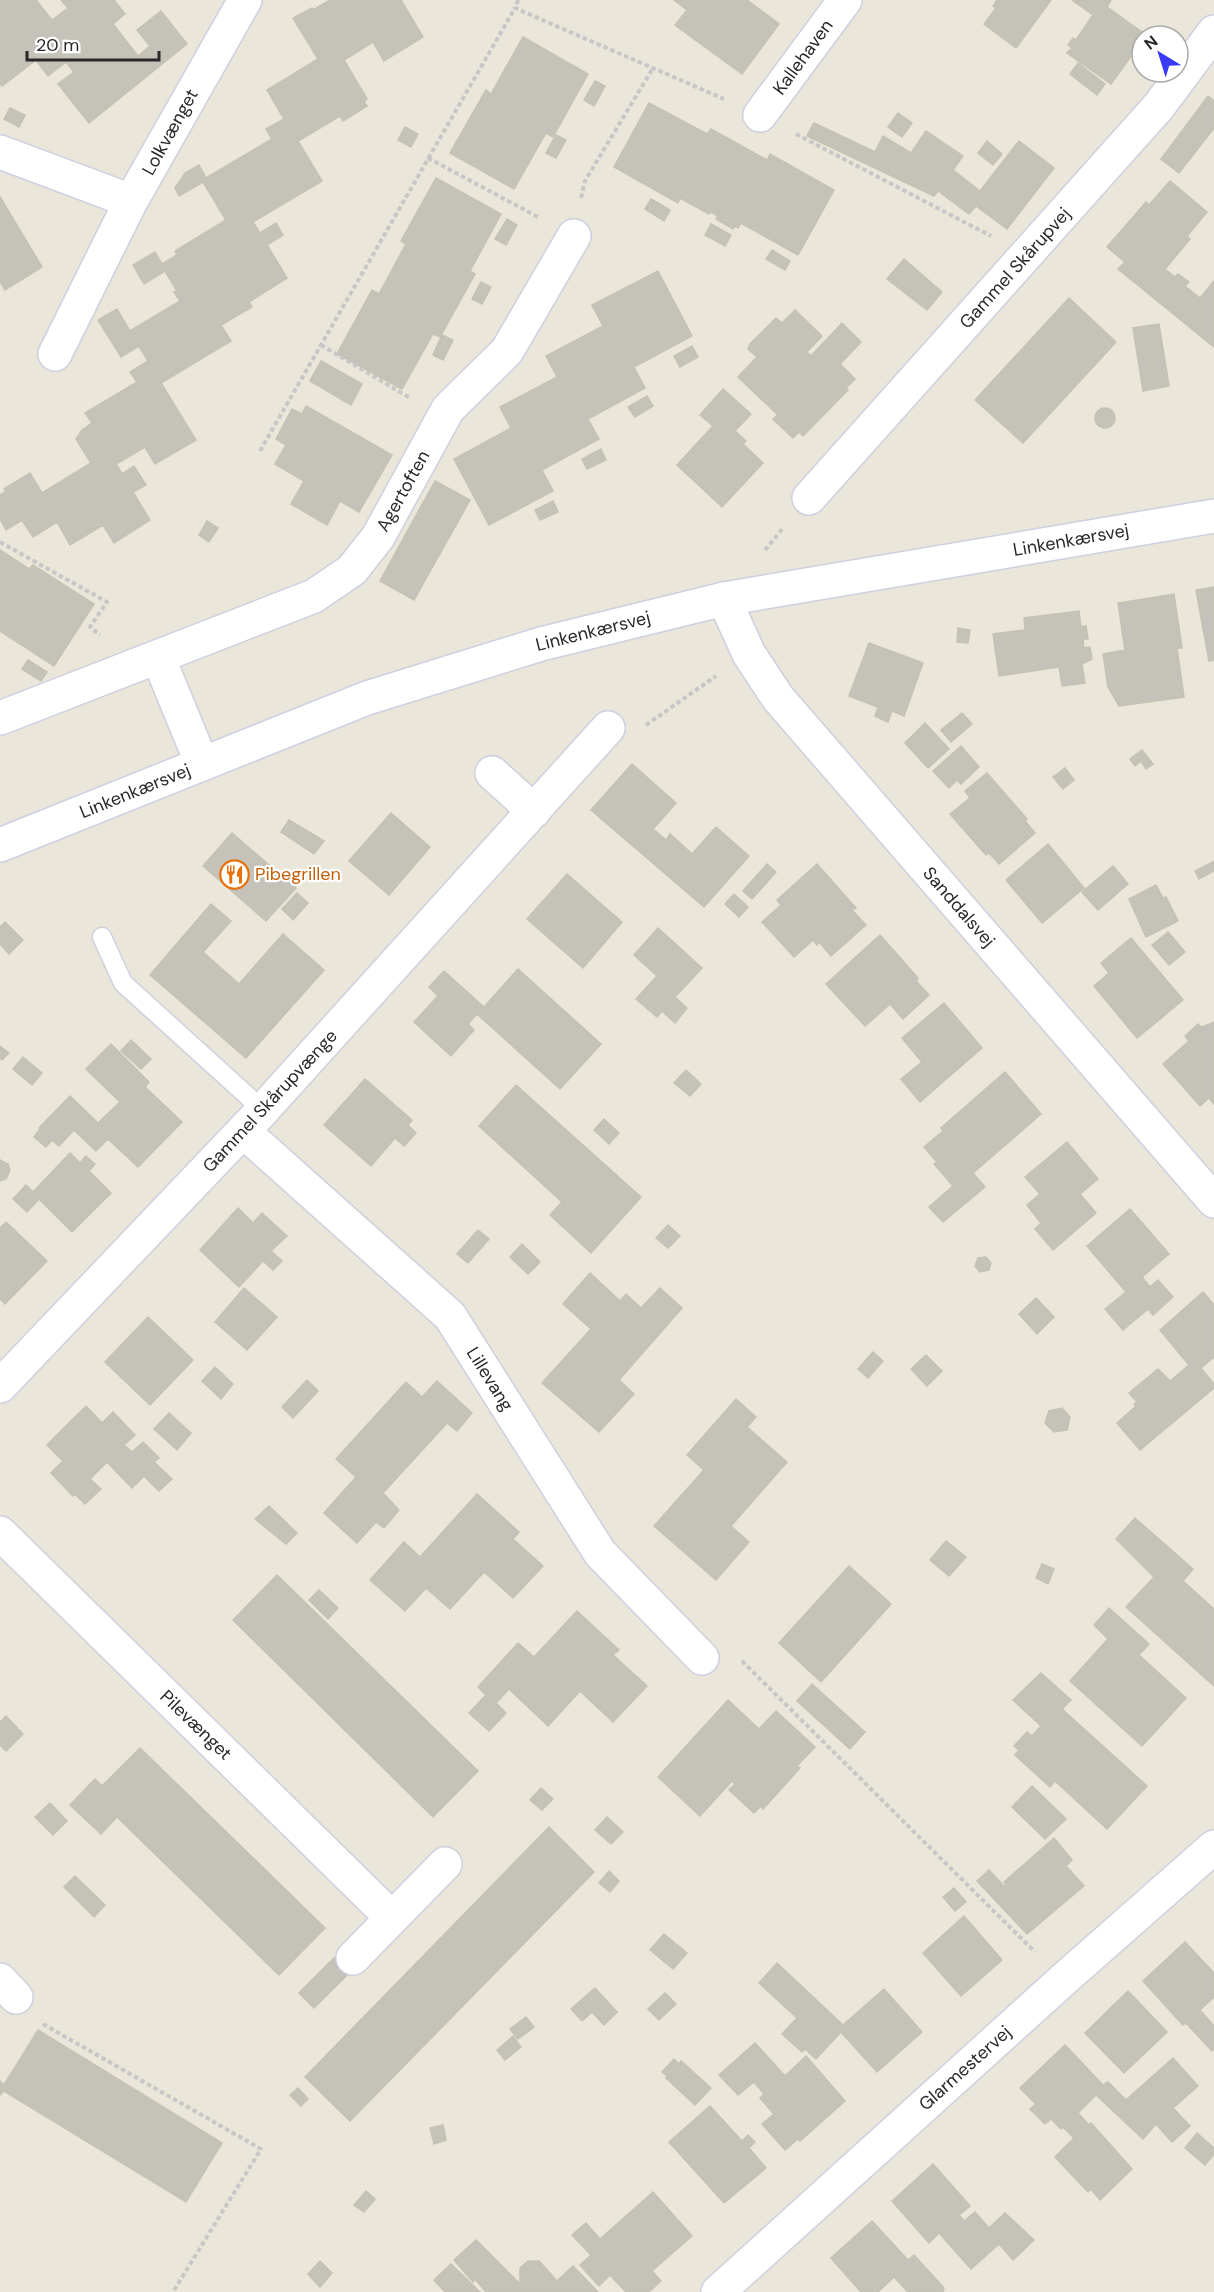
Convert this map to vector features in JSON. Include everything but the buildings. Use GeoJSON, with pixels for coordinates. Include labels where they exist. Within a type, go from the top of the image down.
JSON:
{"type":"FeatureCollection","features":[{"type":"Feature","properties":{"kind":"street","name":"Lolkvænget"},"geometry":{"type":"LineString","coordinates":[[55,354],[131,201],[244,0]]}},
{"type":"Feature","properties":{"kind":"street","name":"Kallehaven"},"geometry":{"type":"LineString","coordinates":[[760,115],[845,0]]}},
{"type":"Feature","properties":{"kind":"street","name":"Gammel Skårupvej"},"geometry":{"type":"LineString","coordinates":[[809,498],[1159,106],[1214,32]]}},
{"type":"Feature","properties":{"kind":"street"},"geometry":{"type":"LineString","coordinates":[[0,152],[131,201]]}},
{"type":"Feature","properties":{"kind":"street","name":"Agertoften"},"geometry":{"type":"LineString","coordinates":[[0,718],[314,596],[352,570],[378,537],[448,409],[507,351],[574,237]]}},
{"type":"Feature","properties":{"kind":"street","name":"Linkenkærsvej"},"geometry":{"type":"LineString","coordinates":[[0,845],[378,694],[541,644],[724,599],[1214,516]]}},
{"type":"Feature","properties":{"kind":"street","name":"Sanddalsvej"},"geometry":{"type":"LineString","coordinates":[[724,599],[749,654],[778,698],[1214,1201]]}},
{"type":"Feature","properties":{"kind":"street"},"geometry":{"type":"LineString","coordinates":[[148,661],[202,764]]}},
{"type":"Feature","properties":{"kind":"street","name":"Gammel Skårupvænge"},"geometry":{"type":"LineString","coordinates":[[0,1386],[253,1121],[608,728]]}},
{"type":"Feature","properties":{"kind":"street"},"geometry":{"type":"LineString","coordinates":[[492,772],[534,811]]}},
{"type":"Feature","properties":{"kind":"street","name":"Lillevang"},"geometry":{"type":"LineString","coordinates":[[253,1121],[450,1316],[600,1553],[702,1658]]}},
{"type":"Feature","properties":{"kind":"street","name":"Pilevænget"},"geometry":{"type":"LineString","coordinates":[[0,1533],[392,1918]]}},
{"type":"Feature","properties":{"kind":"street","name":"Glarmestervej"},"geometry":{"type":"LineString","coordinates":[[718,2292],[1063,1980],[1214,1847]]}},
{"type":"Feature","properties":{"kind":"street"},"geometry":{"type":"LineString","coordinates":[[353,1958],[445,1864]]}},
{"type":"Feature","properties":{"kind":"lane"},"geometry":{"type":"LineString","coordinates":[[102,937],[123,983],[253,1121]]}},
{"type":"Feature","properties":{"kind":"path"},"geometry":{"type":"LineString","coordinates":[[260,451],[515,8]]}},
{"type":"Feature","properties":{"kind":"path"},"geometry":{"type":"LineString","coordinates":[[428,158],[574,237],[585,181],[653,68]]}},
{"type":"Feature","properties":{"kind":"path"},"geometry":{"type":"LineString","coordinates":[[321,345],[444,418]]}},
{"type":"Feature","properties":{"kind":"path"},"geometry":{"type":"LineString","coordinates":[[0,542],[107,602],[90,627],[148,661]]}},
{"type":"Feature","properties":{"kind":"path"},"geometry":{"type":"LineString","coordinates":[[608,728],[642,728],[749,654]]}},
{"type":"Feature","properties":{"kind":"path"},"geometry":{"type":"LineString","coordinates":[[702,1658],[734,1654],[1063,1980]]}},
{"type":"Feature","properties":{"kind":"path"},"geometry":{"type":"LineString","coordinates":[[8,1989],[30,2017],[261,2150],[173,2292]]}},
{"type":"Feature","properties":{"kind":"place","name":"Pibegrillen"},"geometry":{"type":"Point","coordinates":[234,874]}}]}
